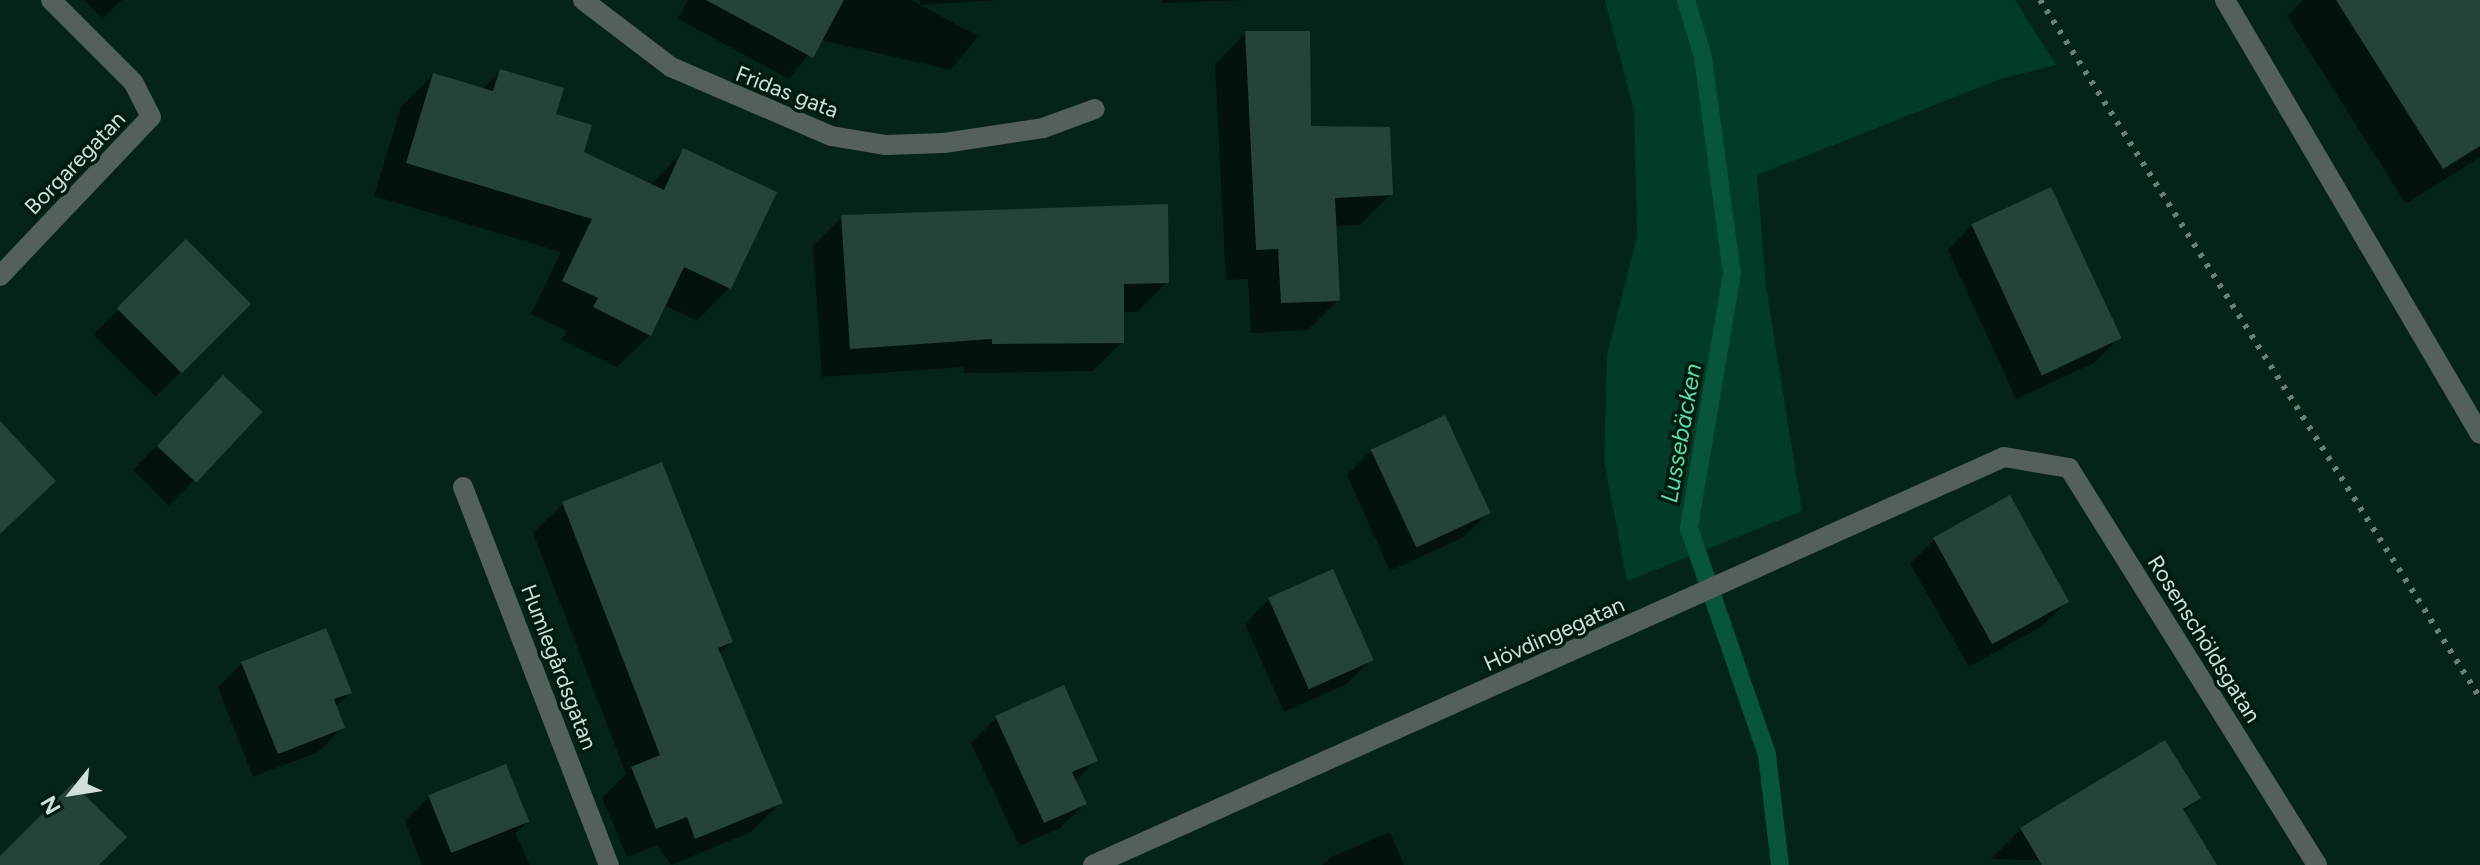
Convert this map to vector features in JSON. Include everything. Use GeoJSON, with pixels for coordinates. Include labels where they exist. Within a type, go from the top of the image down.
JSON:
{"type":"FeatureCollection","features":[{"type":"Feature","properties":{"kind":"street","name":"Borgaregatan"},"geometry":{"type":"LineString","coordinates":[[0,276],[151,117],[133,82],[51,0]]}},
{"type":"Feature","properties":{"kind":"street","name":"Fridas gata"},"geometry":{"type":"LineString","coordinates":[[583,0],[671,67],[831,136],[886,145],[944,143],[1043,128],[1095,109]]}},
{"type":"Feature","properties":{"kind":"street"},"geometry":{"type":"LineString","coordinates":[[2225,0],[2480,434]]}},
{"type":"Feature","properties":{"kind":"street","name":"Hövdingegatan"},"geometry":{"type":"LineString","coordinates":[[1093,865],[2004,457],[2035,460]]}},
{"type":"Feature","properties":{"kind":"street","name":"Rosenschöldsgatan"},"geometry":{"type":"LineString","coordinates":[[2035,460],[2069,468],[2317,865]]}},
{"type":"Feature","properties":{"kind":"street","name":"Humlegårdsgatan"},"geometry":{"type":"LineString","coordinates":[[463,487],[609,865]]}},
{"type":"Feature","properties":{"kind":"green space"},"geometry":{"type":"Polygon","coordinates":[[[1605,0],[2015,0],[2056,65],[2003,78],[1757,175],[1766,286],[1802,511],[1627,581],[1604,461],[1607,355],[1637,236],[1634,111],[1605,0]]]}},
{"type":"Feature","properties":{"kind":"building"},"geometry":{"type":"Polygon","coordinates":[[[706,0],[844,0],[813,58],[706,0]]]}},
{"type":"Feature","properties":{"kind":"building"},"geometry":{"type":"Polygon","coordinates":[[[2336,0],[2480,0],[2480,146],[2443,169],[2336,0]]]}},
{"type":"Feature","properties":{"kind":"building"},"geometry":{"type":"Polygon","coordinates":[[[1245,31],[1310,31],[1311,126],[1390,127],[1393,195],[1335,198],[1340,301],[1281,303],[1278,249],[1256,250],[1245,31]]]}},
{"type":"Feature","properties":{"kind":"building"},"geometry":{"type":"Polygon","coordinates":[[[500,69],[564,88],[556,114],[592,125],[584,152],[664,190],[683,148],[777,192],[731,289],[684,267],[651,336],[593,307],[598,298],[562,281],[592,219],[406,163],[433,73],[493,91],[500,69]]]}},
{"type":"Feature","properties":{"kind":"building"},"geometry":{"type":"Polygon","coordinates":[[[2051,187],[2122,338],[2042,376],[1971,224],[2051,187]]]}},
{"type":"Feature","properties":{"kind":"building"},"geometry":{"type":"Polygon","coordinates":[[[1168,204],[1169,283],[1124,284],[1124,343],[992,344],[992,339],[850,349],[841,215],[1168,204]]]}},
{"type":"Feature","properties":{"kind":"building"},"geometry":{"type":"Polygon","coordinates":[[[186,239],[251,304],[182,373],[117,308],[186,239]]]}},
{"type":"Feature","properties":{"kind":"building"},"geometry":{"type":"Polygon","coordinates":[[[223,375],[262,412],[196,483],[157,446],[223,375]]]}},
{"type":"Feature","properties":{"kind":"building"},"geometry":{"type":"Polygon","coordinates":[[[1445,415],[1491,513],[1416,548],[1371,450],[1445,415]]]}},
{"type":"Feature","properties":{"kind":"building"},"geometry":{"type":"Polygon","coordinates":[[[0,421],[56,481],[0,534],[0,421]]]}},
{"type":"Feature","properties":{"kind":"building"},"geometry":{"type":"Polygon","coordinates":[[[662,462],[733,642],[718,648],[783,803],[695,839],[687,817],[656,829],[631,767],[660,755],[562,502],[662,462]]]}},
{"type":"Feature","properties":{"kind":"building"},"geometry":{"type":"Polygon","coordinates":[[[2010,495],[2069,602],[1992,644],[1933,538],[2010,495]]]}},
{"type":"Feature","properties":{"kind":"building"},"geometry":{"type":"Polygon","coordinates":[[[1333,569],[1374,660],[1309,689],[1268,598],[1333,569]]]}},
{"type":"Feature","properties":{"kind":"building"},"geometry":{"type":"Polygon","coordinates":[[[326,628],[352,693],[334,699],[345,728],[278,754],[241,662],[326,628]]]}},
{"type":"Feature","properties":{"kind":"building"},"geometry":{"type":"Polygon","coordinates":[[[1064,685],[1098,761],[1072,772],[1087,804],[1044,823],[995,716],[1064,685]]]}},
{"type":"Feature","properties":{"kind":"building"},"geometry":{"type":"Polygon","coordinates":[[[2165,740],[2201,798],[2183,809],[2217,865],[2042,865],[2020,828],[2165,740]]]}},
{"type":"Feature","properties":{"kind":"building"},"geometry":{"type":"Polygon","coordinates":[[[506,764],[529,821],[451,853],[428,795],[506,764]]]}},
{"type":"Feature","properties":{"kind":"building"},"geometry":{"type":"Polygon","coordinates":[[[73,783],[127,837],[99,865],[0,865],[0,856],[73,783]]]}},
{"type":"Feature","properties":{"kind":"waterway","name":"Lussebäcken"},"geometry":{"type":"LineString","coordinates":[[1686,0],[1703,57],[1732,273],[1689,528],[1767,755],[1780,865]]}},
{"type":"Feature","properties":{"kind":"railway"},"geometry":{"type":"LineString","coordinates":[[2040,0],[2480,698]]}}]}
